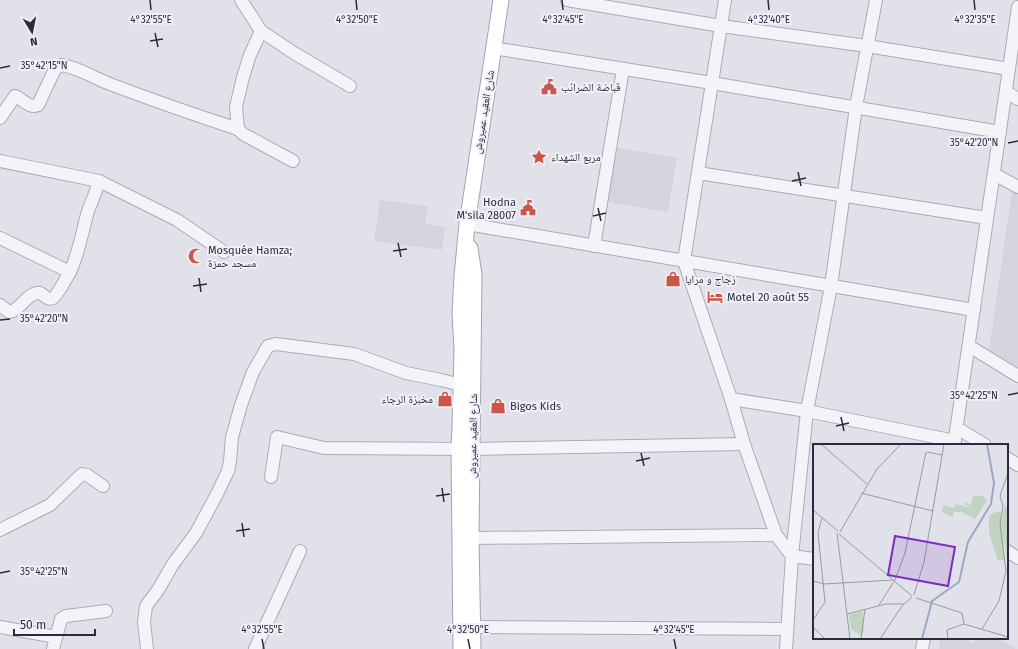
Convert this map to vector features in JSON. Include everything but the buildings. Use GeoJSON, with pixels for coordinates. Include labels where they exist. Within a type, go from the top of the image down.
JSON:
{"type":"FeatureCollection","features":[{"type":"Feature","properties":{"kind":"main road","name":"شارع العقيد عميروش"},"geometry":{"type":"LineString","coordinates":[[473,649],[471,538],[461,385],[460,312],[467,224],[501,0]]}},
{"type":"Feature","properties":{"kind":"main road","name":"شارع العقيد عميروش"},"geometry":{"type":"LineString","coordinates":[[461,649],[466,450],[474,275],[467,224]]}},
{"type":"Feature","properties":{"kind":"street"},"geometry":{"type":"LineString","coordinates":[[241,0],[261,30],[350,86]]}},
{"type":"Feature","properties":{"kind":"street"},"geometry":{"type":"LineString","coordinates":[[567,0],[602,3],[721,26],[867,46],[1009,69]]}},
{"type":"Feature","properties":{"kind":"street"},"geometry":{"type":"LineString","coordinates":[[725,0],[684,261],[731,399],[744,444],[776,535],[792,556],[813,559]]}},
{"type":"Feature","properties":{"kind":"street"},"geometry":{"type":"LineString","coordinates":[[786,649],[792,556],[807,411],[830,286],[856,107],[876,0]]}},
{"type":"Feature","properties":{"kind":"street"},"geometry":{"type":"LineString","coordinates":[[731,399],[807,411],[954,443],[1018,7]]}},
{"type":"Feature","properties":{"kind":"street"},"geometry":{"type":"LineString","coordinates":[[238,129],[236,107],[250,55],[261,30]]}},
{"type":"Feature","properties":{"kind":"street"},"geometry":{"type":"LineString","coordinates":[[493,48],[712,83],[1000,132]]}},
{"type":"Feature","properties":{"kind":"street"},"geometry":{"type":"LineString","coordinates":[[0,118],[15,96],[29,105],[38,105],[55,69],[61,65],[70,67],[110,84],[186,112],[238,129],[243,134],[293,161]]}},
{"type":"Feature","properties":{"kind":"street"},"geometry":{"type":"LineString","coordinates":[[594,246],[623,69]]}},
{"type":"Feature","properties":{"kind":"street"},"geometry":{"type":"LineString","coordinates":[[1006,92],[1018,99]]}},
{"type":"Feature","properties":{"kind":"street"},"geometry":{"type":"LineString","coordinates":[[0,161],[98,181],[177,220],[224,252]]}},
{"type":"Feature","properties":{"kind":"street"},"geometry":{"type":"LineString","coordinates":[[698,173],[987,218]]}},
{"type":"Feature","properties":{"kind":"street"},"geometry":{"type":"LineString","coordinates":[[994,174],[1018,187]]}},
{"type":"Feature","properties":{"kind":"street"},"geometry":{"type":"LineString","coordinates":[[0,305],[10,312],[15,310],[35,293],[41,293],[48,299],[55,296],[70,272],[76,258],[88,211],[96,192],[98,181]]}},
{"type":"Feature","properties":{"kind":"street"},"geometry":{"type":"LineString","coordinates":[[467,224],[974,310]]}},
{"type":"Feature","properties":{"kind":"street"},"geometry":{"type":"LineString","coordinates":[[0,238],[70,272]]}},
{"type":"Feature","properties":{"kind":"street"},"geometry":{"type":"LineString","coordinates":[[147,649],[144,622],[146,606],[158,590],[173,564],[196,533],[228,471],[232,437],[241,405],[254,372],[268,346],[276,344],[354,354],[406,373],[461,385]]}},
{"type":"Feature","properties":{"kind":"street"},"geometry":{"type":"LineString","coordinates":[[969,346],[1018,376]]}},
{"type":"Feature","properties":{"kind":"street"},"geometry":{"type":"LineString","coordinates":[[957,428],[984,444]]}},
{"type":"Feature","properties":{"kind":"street"},"geometry":{"type":"LineString","coordinates":[[271,477],[277,437],[324,448],[466,450],[744,444]]}},
{"type":"Feature","properties":{"kind":"street"},"geometry":{"type":"LineString","coordinates":[[1008,459],[1018,465]]}},
{"type":"Feature","properties":{"kind":"street"},"geometry":{"type":"LineString","coordinates":[[0,530],[50,505],[82,474],[87,475],[103,486]]}},
{"type":"Feature","properties":{"kind":"street"},"geometry":{"type":"LineString","coordinates":[[471,538],[776,535]]}},
{"type":"Feature","properties":{"kind":"street"},"geometry":{"type":"LineString","coordinates":[[255,649],[300,551]]}},
{"type":"Feature","properties":{"kind":"street"},"geometry":{"type":"LineString","coordinates":[[1008,552],[1018,558]]}},
{"type":"Feature","properties":{"kind":"street"},"geometry":{"type":"LineString","coordinates":[[53,649],[61,618],[66,616],[106,611]]}},
{"type":"Feature","properties":{"kind":"street"},"geometry":{"type":"LineString","coordinates":[[0,627],[56,636]]}},
{"type":"Feature","properties":{"kind":"street"},"geometry":{"type":"LineString","coordinates":[[472,627],[787,629]]}},
{"type":"Feature","properties":{"kind":"street"},"geometry":{"type":"LineString","coordinates":[[922,649],[924,639]]}},
{"type":"Feature","properties":{"kind":"shaded area"},"geometry":{"type":"Polygon","coordinates":[[[614,147],[677,158],[668,212],[606,202],[614,147]]]}},
{"type":"Feature","properties":{"kind":"shaded area"},"geometry":{"type":"Polygon","coordinates":[[[1012,191],[1018,194],[1018,367],[989,350],[1012,191]]]}},
{"type":"Feature","properties":{"kind":"shaded area"},"geometry":{"type":"Polygon","coordinates":[[[380,200],[428,206],[425,224],[445,227],[442,250],[374,241],[380,200]]]}},
{"type":"Feature","properties":{"kind":"shaded area"},"geometry":{"type":"Polygon","coordinates":[[[940,639],[964,639],[973,644],[976,639],[999,639],[1016,649],[939,649],[940,639]]]}},
{"type":"Feature","properties":{"kind":"place","name":"قباضة الضرائب"},"geometry":{"type":"Point","coordinates":[549,87]}},
{"type":"Feature","properties":{"kind":"place","name":"مربع الشهداء"},"geometry":{"type":"Point","coordinates":[539,157]}},
{"type":"Feature","properties":{"kind":"place","name":"Hodna M'sila 28007"},"geometry":{"type":"Point","coordinates":[528,208]}},
{"type":"Feature","properties":{"kind":"place","name":"Mosquée Hamza; مسجد حمزة"},"geometry":{"type":"Point","coordinates":[196,256]}},
{"type":"Feature","properties":{"kind":"place","name":"زجاج و مرايا"},"geometry":{"type":"Point","coordinates":[673,279]}},
{"type":"Feature","properties":{"kind":"place","name":"Motel 20 août 55"},"geometry":{"type":"Point","coordinates":[715,297]}},
{"type":"Feature","properties":{"kind":"place","name":"مخبزة الرجاء"},"geometry":{"type":"Point","coordinates":[445,399]}},
{"type":"Feature","properties":{"kind":"place","name":"Bigos Kids"},"geometry":{"type":"Point","coordinates":[498,406]}}]}
